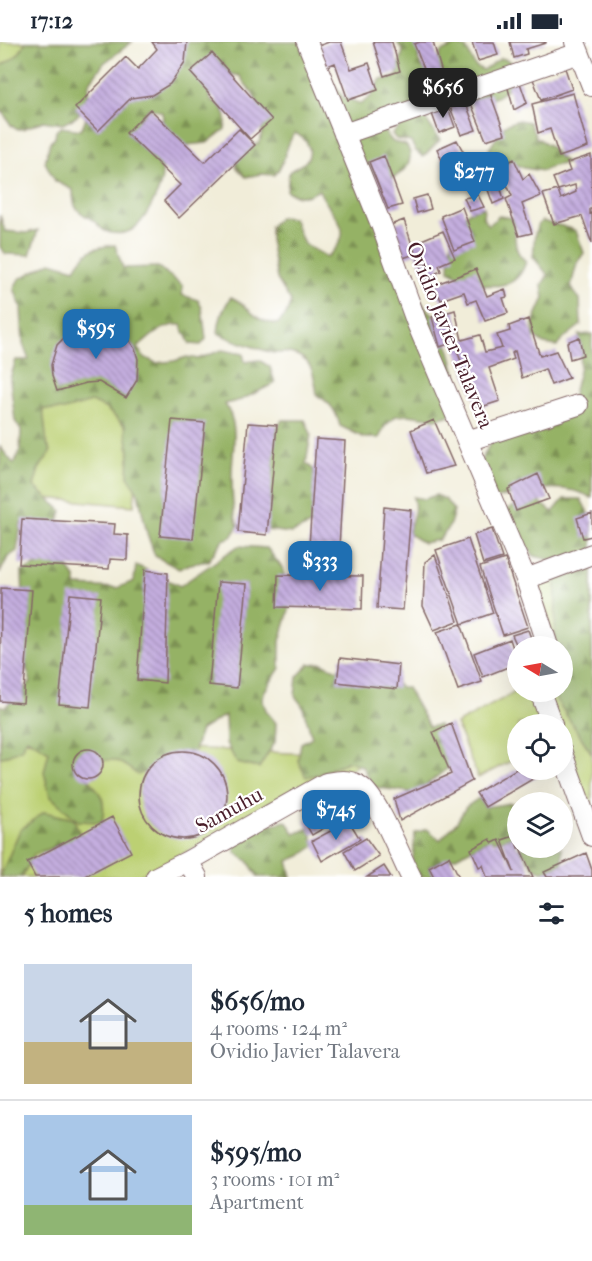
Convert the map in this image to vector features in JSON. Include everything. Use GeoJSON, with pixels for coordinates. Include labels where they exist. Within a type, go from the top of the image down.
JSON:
{"type":"FeatureCollection","features":[{"type":"Feature","properties":{"kind":"street","name":"Ovidio Javier Talavera"},"geometry":{"type":"LineString","coordinates":[[307,42],[382,227],[416,321],[526,579],[545,636]]}},
{"type":"Feature","properties":{"kind":"street"},"geometry":{"type":"LineString","coordinates":[[345,134],[577,47],[592,86]]}},
{"type":"Feature","properties":{"kind":"street"},"geometry":{"type":"LineString","coordinates":[[467,441],[578,405]]}},
{"type":"Feature","properties":{"kind":"street"},"geometry":{"type":"LineString","coordinates":[[526,579],[592,555]]}},
{"type":"Feature","properties":{"kind":"street","name":"Samuhu"},"geometry":{"type":"LineString","coordinates":[[156,877],[192,869],[326,783],[343,780],[359,785],[373,800],[411,877]]}},
{"type":"Feature","properties":{"kind":"street"},"geometry":{"type":"LineString","coordinates":[[572,780],[592,836]]}},
{"type":"Feature","properties":{"kind":"green space"},"geometry":{"type":"Polygon","coordinates":[[[0,42],[73,42],[0,112],[0,42]]]}},
{"type":"Feature","properties":{"kind":"green space"},"geometry":{"type":"Polygon","coordinates":[[[25,42],[132,42],[104,63],[89,83],[87,99],[76,117],[63,124],[43,121],[23,129],[16,129],[0,108],[0,66],[18,54],[25,42]]]}},
{"type":"Feature","properties":{"kind":"green space"},"geometry":{"type":"Polygon","coordinates":[[[184,42],[305,42],[343,97],[361,104],[371,96],[381,79],[397,76],[403,51],[397,42],[423,42],[418,61],[426,70],[437,65],[441,52],[457,45],[466,48],[475,66],[483,70],[501,58],[512,64],[514,74],[510,85],[495,98],[474,103],[456,86],[442,85],[435,88],[422,104],[379,126],[393,142],[406,145],[410,160],[402,172],[392,178],[380,174],[373,175],[370,190],[401,257],[410,266],[416,293],[423,305],[433,314],[450,351],[461,392],[459,405],[450,415],[436,419],[409,415],[396,416],[385,426],[379,438],[365,438],[340,426],[332,408],[317,395],[311,368],[303,358],[289,353],[264,350],[218,333],[222,314],[231,297],[268,322],[277,324],[286,315],[291,302],[277,279],[270,239],[270,226],[280,217],[293,218],[304,244],[327,257],[337,247],[342,230],[319,190],[303,196],[287,191],[289,172],[309,157],[308,144],[299,135],[295,133],[291,138],[281,165],[274,175],[261,174],[246,177],[236,167],[238,156],[252,144],[258,144],[262,133],[261,113],[257,101],[240,76],[226,73],[208,88],[211,101],[220,106],[226,120],[225,129],[207,143],[175,146],[158,131],[163,119],[162,112],[149,108],[139,119],[138,126],[157,156],[162,174],[160,186],[151,205],[143,219],[132,230],[117,234],[104,230],[77,209],[73,190],[55,181],[45,162],[50,142],[55,138],[56,131],[61,127],[81,130],[86,118],[184,42]]]}},
{"type":"Feature","properties":{"kind":"green space"},"geometry":{"type":"Polygon","coordinates":[[[422,114],[440,140],[423,157],[415,150],[411,142],[396,139],[392,134],[402,124],[422,114]]]}},
{"type":"Feature","properties":{"kind":"green space"},"geometry":{"type":"Polygon","coordinates":[[[518,120],[529,122],[536,137],[550,146],[567,163],[543,171],[498,161],[489,149],[505,125],[518,120]]]}},
{"type":"Feature","properties":{"kind":"green space"},"geometry":{"type":"Polygon","coordinates":[[[484,207],[483,218],[489,225],[499,216],[512,218],[516,247],[526,261],[517,278],[510,283],[493,286],[464,282],[449,270],[450,247],[462,218],[470,211],[484,207]]]}},
{"type":"Feature","properties":{"kind":"green space"},"geometry":{"type":"Polygon","coordinates":[[[0,215],[5,231],[26,233],[38,230],[30,255],[6,254],[0,247],[0,215]]]}},
{"type":"Feature","properties":{"kind":"green space"},"geometry":{"type":"Polygon","coordinates":[[[542,221],[576,231],[584,253],[577,263],[571,286],[580,299],[581,325],[557,346],[544,344],[534,337],[533,323],[544,298],[542,285],[548,275],[533,257],[535,233],[542,221]]]}},
{"type":"Feature","properties":{"kind":"green space"},"geometry":{"type":"Polygon","coordinates":[[[115,245],[123,268],[158,267],[183,286],[182,295],[198,300],[202,308],[206,339],[201,345],[190,344],[181,325],[168,326],[137,348],[144,357],[156,363],[187,357],[198,359],[222,350],[243,354],[245,362],[259,360],[270,367],[275,383],[241,400],[225,404],[230,412],[234,429],[232,494],[238,526],[231,537],[223,540],[208,561],[190,564],[179,569],[155,556],[138,493],[128,476],[129,451],[125,426],[105,408],[91,402],[64,410],[43,409],[47,444],[51,451],[39,469],[34,486],[62,511],[54,535],[29,519],[21,523],[17,551],[8,557],[0,573],[0,447],[14,464],[20,450],[21,430],[15,421],[10,379],[16,360],[29,360],[23,344],[21,307],[14,288],[19,279],[51,262],[75,269],[91,251],[115,245]]]}},
{"type":"Feature","properties":{"kind":"green space"},"geometry":{"type":"Polygon","coordinates":[[[592,334],[592,498],[568,490],[542,489],[492,499],[478,468],[487,449],[501,433],[526,421],[546,432],[554,417],[572,398],[581,354],[579,335],[592,334]]]}},
{"type":"Feature","properties":{"kind":"green space"},"geometry":{"type":"Polygon","coordinates":[[[41,398],[143,406],[134,506],[33,497],[41,398]]]}},
{"type":"Feature","properties":{"kind":"green space"},"geometry":{"type":"Polygon","coordinates":[[[282,420],[305,420],[311,434],[306,463],[314,470],[317,522],[292,533],[259,529],[256,468],[282,420]]]}},
{"type":"Feature","properties":{"kind":"green space"},"geometry":{"type":"Polygon","coordinates":[[[436,495],[446,500],[454,511],[449,527],[439,540],[423,543],[409,534],[414,512],[413,497],[425,499],[436,495]]]}},
{"type":"Feature","properties":{"kind":"green space"},"geometry":{"type":"Polygon","coordinates":[[[533,497],[553,512],[564,499],[581,499],[592,521],[592,553],[551,560],[534,556],[501,512],[533,497]]]}},
{"type":"Feature","properties":{"kind":"green space"},"geometry":{"type":"Polygon","coordinates":[[[238,546],[267,548],[283,569],[290,607],[280,641],[280,668],[264,692],[262,700],[267,712],[276,723],[275,742],[259,768],[237,763],[226,743],[225,715],[201,730],[190,762],[162,764],[138,775],[116,761],[105,760],[90,765],[89,779],[103,804],[102,822],[78,821],[50,796],[44,772],[49,751],[27,738],[21,749],[0,757],[0,705],[5,707],[31,682],[26,666],[22,572],[37,565],[63,561],[76,579],[76,586],[117,588],[134,581],[136,565],[180,586],[238,546]]]}},
{"type":"Feature","properties":{"kind":"green space"},"geometry":{"type":"Polygon","coordinates":[[[592,562],[592,818],[573,766],[573,714],[507,714],[507,763],[478,778],[456,724],[507,696],[507,702],[573,702],[573,636],[548,636],[530,584],[592,562]]]}},
{"type":"Feature","properties":{"kind":"green space"},"geometry":{"type":"Polygon","coordinates":[[[592,570],[592,754],[573,725],[573,714],[566,714],[558,702],[573,702],[573,636],[555,636],[556,578],[592,570]]]}},
{"type":"Feature","properties":{"kind":"green space"},"geometry":{"type":"Polygon","coordinates":[[[367,661],[401,687],[407,688],[429,727],[439,725],[447,738],[453,764],[416,793],[373,787],[362,766],[349,761],[306,777],[298,761],[301,743],[312,737],[302,705],[295,696],[297,677],[309,664],[322,663],[337,670],[346,662],[357,665],[367,661]]]}},
{"type":"Feature","properties":{"kind":"green space"},"geometry":{"type":"Polygon","coordinates":[[[0,739],[374,757],[137,877],[0,877],[0,739]]]}},
{"type":"Feature","properties":{"kind":"green space"},"geometry":{"type":"Polygon","coordinates":[[[479,798],[485,807],[507,804],[507,838],[486,841],[456,857],[429,866],[434,877],[414,877],[412,871],[415,833],[427,829],[440,840],[457,822],[466,807],[479,798]]]}},
{"type":"Feature","properties":{"kind":"green space"},"geometry":{"type":"Polygon","coordinates":[[[44,812],[74,819],[81,837],[34,854],[22,877],[0,877],[20,830],[44,812]]]}},
{"type":"Feature","properties":{"kind":"green space"},"geometry":{"type":"Polygon","coordinates":[[[249,816],[273,824],[286,821],[295,834],[308,828],[315,846],[288,861],[292,877],[258,877],[248,861],[236,853],[230,830],[240,820],[249,816]]]}},
{"type":"Feature","properties":{"kind":"green space"},"geometry":{"type":"Polygon","coordinates":[[[527,858],[562,858],[562,864],[544,872],[534,868],[527,858]]]}},
{"type":"Feature","properties":{"kind":"building"},"geometry":{"type":"Polygon","coordinates":[[[152,42],[187,42],[185,62],[170,84],[152,95],[131,98],[98,131],[75,108],[126,57],[138,69],[157,49],[152,42]]]}},
{"type":"Feature","properties":{"kind":"building"},"geometry":{"type":"Polygon","coordinates":[[[329,42],[341,42],[351,69],[369,63],[378,90],[348,100],[335,63],[325,67],[318,46],[329,42]]]}},
{"type":"Feature","properties":{"kind":"building"},"geometry":{"type":"Polygon","coordinates":[[[373,42],[392,42],[400,71],[384,76],[373,42]]]}},
{"type":"Feature","properties":{"kind":"building"},"geometry":{"type":"Polygon","coordinates":[[[433,42],[442,73],[427,76],[414,44],[433,42]]]}},
{"type":"Feature","properties":{"kind":"building"},"geometry":{"type":"Polygon","coordinates":[[[472,42],[494,42],[498,55],[478,61],[472,42]]]}},
{"type":"Feature","properties":{"kind":"building"},"geometry":{"type":"Polygon","coordinates":[[[510,42],[546,43],[526,49],[527,54],[514,58],[510,42]]]}},
{"type":"Feature","properties":{"kind":"building"},"geometry":{"type":"Polygon","coordinates":[[[212,53],[272,120],[250,139],[190,72],[212,53]]]}},
{"type":"Feature","properties":{"kind":"building"},"geometry":{"type":"Polygon","coordinates":[[[565,68],[572,89],[541,100],[533,79],[565,68]]]}},
{"type":"Feature","properties":{"kind":"building"},"geometry":{"type":"Polygon","coordinates":[[[519,80],[527,103],[514,110],[507,85],[519,80]]]}},
{"type":"Feature","properties":{"kind":"building"},"geometry":{"type":"Polygon","coordinates":[[[490,93],[505,134],[486,140],[470,101],[490,93]]]}},
{"type":"Feature","properties":{"kind":"building"},"geometry":{"type":"Polygon","coordinates":[[[573,93],[588,147],[559,157],[550,129],[538,133],[532,104],[573,93]]]}},
{"type":"Feature","properties":{"kind":"building"},"geometry":{"type":"Polygon","coordinates":[[[465,101],[476,130],[461,135],[450,107],[465,101]]]}},
{"type":"Feature","properties":{"kind":"building"},"geometry":{"type":"Polygon","coordinates":[[[447,105],[455,127],[439,133],[431,111],[447,105]]]}},
{"type":"Feature","properties":{"kind":"building"},"geometry":{"type":"Polygon","coordinates":[[[150,109],[205,162],[239,129],[255,145],[179,218],[164,201],[180,185],[126,133],[150,109]]]}},
{"type":"Feature","properties":{"kind":"building"},"geometry":{"type":"Polygon","coordinates":[[[457,140],[472,168],[450,178],[437,149],[457,140]]]}},
{"type":"Feature","properties":{"kind":"building"},"geometry":{"type":"Polygon","coordinates":[[[591,155],[592,244],[582,216],[554,224],[543,194],[558,190],[553,178],[570,171],[567,163],[591,155]],[[575,185],[558,190],[561,199],[576,192],[575,185]]]}},
{"type":"Feature","properties":{"kind":"building"},"geometry":{"type":"Polygon","coordinates":[[[384,156],[402,205],[388,209],[369,162],[384,156]]]}},
{"type":"Feature","properties":{"kind":"building"},"geometry":{"type":"Polygon","coordinates":[[[514,159],[523,179],[529,174],[541,196],[522,204],[532,233],[519,236],[506,199],[512,196],[499,167],[514,159]]]}},
{"type":"Feature","properties":{"kind":"building"},"geometry":{"type":"Polygon","coordinates":[[[499,183],[504,199],[493,204],[487,187],[499,183]]]}},
{"type":"Feature","properties":{"kind":"building"},"geometry":{"type":"Polygon","coordinates":[[[427,195],[431,209],[417,213],[413,199],[427,195]]]}},
{"type":"Feature","properties":{"kind":"building"},"geometry":{"type":"Polygon","coordinates":[[[478,195],[484,207],[470,211],[464,198],[478,195]]]}},
{"type":"Feature","properties":{"kind":"building"},"geometry":{"type":"Polygon","coordinates":[[[462,207],[475,242],[454,250],[441,216],[462,207]]]}},
{"type":"Feature","properties":{"kind":"building"},"geometry":{"type":"Polygon","coordinates":[[[404,220],[415,254],[403,258],[385,227],[404,220]]]}},
{"type":"Feature","properties":{"kind":"building"},"geometry":{"type":"Polygon","coordinates":[[[443,231],[455,258],[439,265],[441,271],[426,278],[412,244],[443,231]]]}},
{"type":"Feature","properties":{"kind":"building"},"geometry":{"type":"Polygon","coordinates":[[[476,269],[487,296],[505,289],[507,297],[503,298],[508,313],[485,321],[476,300],[468,303],[464,292],[441,300],[434,285],[476,269]]]}},
{"type":"Feature","properties":{"kind":"building"},"geometry":{"type":"Polygon","coordinates":[[[455,310],[462,340],[480,335],[485,352],[502,348],[497,335],[510,331],[509,326],[528,319],[540,356],[556,351],[569,378],[551,385],[545,369],[522,378],[515,351],[512,353],[514,359],[489,368],[500,401],[478,408],[454,342],[440,347],[432,317],[455,310]]]}},
{"type":"Feature","properties":{"kind":"building"},"geometry":{"type":"Polygon","coordinates":[[[92,323],[113,327],[129,340],[135,349],[138,359],[137,380],[126,398],[99,382],[57,391],[51,365],[57,345],[72,330],[92,323]]]}},
{"type":"Feature","properties":{"kind":"building"},"geometry":{"type":"Polygon","coordinates":[[[579,337],[583,355],[570,359],[567,342],[579,337]]]}},
{"type":"Feature","properties":{"kind":"building"},"geometry":{"type":"Polygon","coordinates":[[[172,420],[205,423],[193,539],[160,536],[172,420]]]}},
{"type":"Feature","properties":{"kind":"building"},"geometry":{"type":"Polygon","coordinates":[[[434,420],[454,466],[426,473],[411,430],[434,420]]]}},
{"type":"Feature","properties":{"kind":"building"},"geometry":{"type":"Polygon","coordinates":[[[248,423],[277,425],[267,535],[238,532],[248,423]]]}},
{"type":"Feature","properties":{"kind":"building"},"geometry":{"type":"Polygon","coordinates":[[[316,439],[345,441],[339,548],[309,546],[316,439]]]}},
{"type":"Feature","properties":{"kind":"building"},"geometry":{"type":"Polygon","coordinates":[[[538,474],[549,499],[516,511],[508,489],[538,474]]]}},
{"type":"Feature","properties":{"kind":"building"},"geometry":{"type":"Polygon","coordinates":[[[384,507],[411,510],[403,610],[377,608],[384,507]]]}},
{"type":"Feature","properties":{"kind":"building"},"geometry":{"type":"Polygon","coordinates":[[[592,513],[592,536],[583,538],[577,518],[592,513]]]}},
{"type":"Feature","properties":{"kind":"building"},"geometry":{"type":"Polygon","coordinates":[[[22,519],[115,524],[114,534],[128,535],[127,560],[110,559],[109,569],[19,564],[22,519]]]}},
{"type":"Feature","properties":{"kind":"building"},"geometry":{"type":"Polygon","coordinates":[[[492,529],[502,558],[483,564],[474,535],[492,529]]]}},
{"type":"Feature","properties":{"kind":"building"},"geometry":{"type":"Polygon","coordinates":[[[468,539],[493,613],[462,624],[436,550],[468,539]]]}},
{"type":"Feature","properties":{"kind":"building"},"geometry":{"type":"Polygon","coordinates":[[[435,555],[458,621],[434,630],[423,606],[425,562],[435,555]]]}},
{"type":"Feature","properties":{"kind":"building"},"geometry":{"type":"Polygon","coordinates":[[[505,559],[528,627],[503,635],[480,567],[505,559]]]}},
{"type":"Feature","properties":{"kind":"building"},"geometry":{"type":"Polygon","coordinates":[[[145,570],[168,573],[165,683],[137,680],[145,570]]]}},
{"type":"Feature","properties":{"kind":"building"},"geometry":{"type":"Polygon","coordinates":[[[278,575],[363,576],[362,609],[277,607],[278,575]]]}},
{"type":"Feature","properties":{"kind":"building"},"geometry":{"type":"Polygon","coordinates":[[[218,582],[247,584],[237,688],[209,685],[218,582]]]}},
{"type":"Feature","properties":{"kind":"building"},"geometry":{"type":"Polygon","coordinates":[[[1,588],[32,590],[23,703],[0,701],[1,588]]]}},
{"type":"Feature","properties":{"kind":"building"},"geometry":{"type":"Polygon","coordinates":[[[70,594],[101,597],[90,707],[59,704],[70,594]]]}},
{"type":"Feature","properties":{"kind":"building"},"geometry":{"type":"Polygon","coordinates":[[[461,624],[482,682],[458,690],[437,632],[461,624]]]}},
{"type":"Feature","properties":{"kind":"building"},"geometry":{"type":"Polygon","coordinates":[[[528,630],[530,636],[512,636],[528,630]]]}},
{"type":"Feature","properties":{"kind":"building"},"geometry":{"type":"Polygon","coordinates":[[[507,640],[507,667],[483,677],[474,653],[507,640]]]}},
{"type":"Feature","properties":{"kind":"building"},"geometry":{"type":"Polygon","coordinates":[[[340,658],[399,665],[397,689],[337,682],[340,658]]]}},
{"type":"Feature","properties":{"kind":"building"},"geometry":{"type":"Polygon","coordinates":[[[451,723],[472,781],[400,821],[394,799],[451,774],[433,732],[451,723]]]}},
{"type":"Feature","properties":{"kind":"building"},"geometry":{"type":"Polygon","coordinates":[[[88,749],[99,753],[103,764],[99,775],[88,779],[77,775],[73,764],[77,753],[88,749]]]}},
{"type":"Feature","properties":{"kind":"building"},"geometry":{"type":"Polygon","coordinates":[[[183,751],[200,754],[214,764],[224,778],[227,795],[224,812],[214,826],[200,836],[183,839],[166,836],[152,826],[142,812],[139,795],[142,778],[152,764],[166,754],[183,751]]]}},
{"type":"Feature","properties":{"kind":"building"},"geometry":{"type":"Polygon","coordinates":[[[507,775],[507,780],[531,780],[485,807],[476,793],[507,775]]]}},
{"type":"Feature","properties":{"kind":"building"},"geometry":{"type":"Polygon","coordinates":[[[340,800],[348,814],[312,835],[304,821],[340,800]]]}},
{"type":"Feature","properties":{"kind":"building"},"geometry":{"type":"Polygon","coordinates":[[[112,817],[131,852],[83,877],[35,877],[27,862],[112,817]]]}},
{"type":"Feature","properties":{"kind":"building"},"geometry":{"type":"Polygon","coordinates":[[[349,821],[360,839],[322,861],[312,841],[349,821]]]}},
{"type":"Feature","properties":{"kind":"building"},"geometry":{"type":"Polygon","coordinates":[[[366,838],[379,856],[355,871],[344,851],[366,838]]]}},
{"type":"Feature","properties":{"kind":"building"},"geometry":{"type":"Polygon","coordinates":[[[507,838],[507,853],[502,840],[507,838]]]}},
{"type":"Feature","properties":{"kind":"building"},"geometry":{"type":"Polygon","coordinates":[[[490,839],[493,843],[499,840],[514,872],[509,858],[524,858],[533,877],[487,877],[483,865],[479,867],[471,849],[490,839]]]}},
{"type":"Feature","properties":{"kind":"building"},"geometry":{"type":"Polygon","coordinates":[[[586,853],[592,877],[547,877],[544,872],[586,853]]]}},
{"type":"Feature","properties":{"kind":"building"},"geometry":{"type":"Polygon","coordinates":[[[449,856],[459,877],[434,877],[429,867],[449,856]]]}},
{"type":"Feature","properties":{"kind":"building"},"geometry":{"type":"Polygon","coordinates":[[[384,866],[391,877],[367,877],[384,866]]]}}]}
